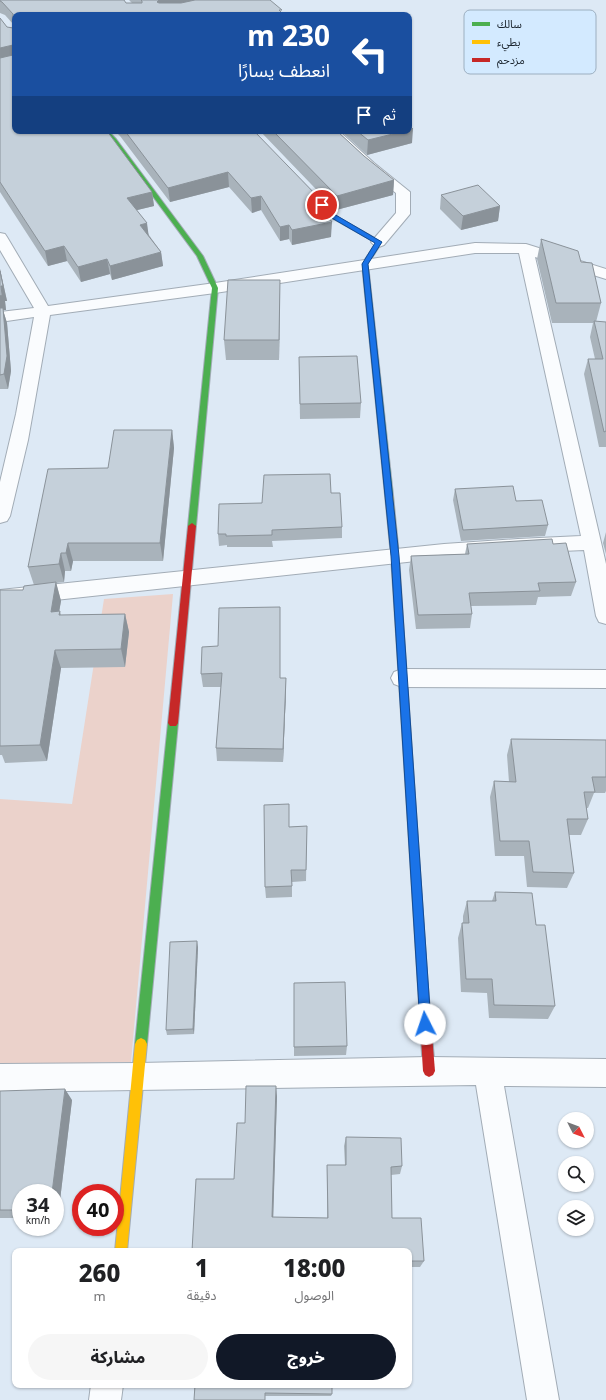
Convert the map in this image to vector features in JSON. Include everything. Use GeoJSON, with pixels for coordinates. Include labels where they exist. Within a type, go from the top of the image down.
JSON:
{"type":"FeatureCollection","features":[{"type":"Feature","properties":{"kind":"street"},"geometry":{"type":"LineString","coordinates":[[108,134],[200,256],[215,288],[121,1248]]}},
{"type":"Feature","properties":{"kind":"street"},"geometry":{"type":"LineString","coordinates":[[335,134],[368,166],[403,192],[403,214],[379,242],[365,264],[395,556],[429,1071]]}},
{"type":"Feature","properties":{"kind":"street"},"geometry":{"type":"LineString","coordinates":[[293,176],[332,216],[379,242]]}},
{"type":"Feature","properties":{"kind":"street"},"geometry":{"type":"LineString","coordinates":[[0,237],[43,310],[26,405],[6,498],[0,516]]}},
{"type":"Feature","properties":{"kind":"street"},"geometry":{"type":"LineString","coordinates":[[0,317],[215,288],[475,248],[526,249],[606,274]]}},
{"type":"Feature","properties":{"kind":"street"},"geometry":{"type":"LineString","coordinates":[[526,249],[592,543],[606,616]]}},
{"type":"Feature","properties":{"kind":"street"},"geometry":{"type":"LineString","coordinates":[[0,598],[454,550],[530,544],[592,543]]}},
{"type":"Feature","properties":{"kind":"street"},"geometry":{"type":"LineString","coordinates":[[402,678],[606,679]]}},
{"type":"Feature","properties":{"kind":"street"},"geometry":{"type":"LineString","coordinates":[[0,1078],[139,1077],[429,1071],[606,1073]]}},
{"type":"Feature","properties":{"kind":"street"},"geometry":{"type":"LineString","coordinates":[[488,1072],[498,1140],[543,1400]]}},
{"type":"Feature","properties":{"kind":"street"},"geometry":{"type":"LineString","coordinates":[[106,1400],[107,1388]]}},
{"type":"Feature","properties":{"kind":"shaded area"},"geometry":{"type":"Polygon","coordinates":[[[173,594],[131,1062],[0,1065],[0,799],[72,804],[104,599],[173,594]]]}},
{"type":"Feature","properties":{"kind":"building"},"geometry":{"type":"Polygon","coordinates":[[[124,0],[126,3],[142,3],[141,0],[159,0],[157,2],[159,3],[181,3],[195,0],[270,0],[282,10],[279,10],[281,12],[12,13],[0,1],[124,0]]]}},
{"type":"Feature","properties":{"kind":"building"},"geometry":{"type":"Polygon","coordinates":[[[0,18],[7,27],[12,28],[12,45],[0,48],[0,18]]]}},
{"type":"Feature","properties":{"kind":"building"},"geometry":{"type":"Polygon","coordinates":[[[12,55],[12,134],[109,134],[152,192],[127,198],[147,223],[140,225],[161,252],[110,266],[107,259],[78,267],[64,246],[45,251],[0,182],[0,58],[12,55]]]}},
{"type":"Feature","properties":{"kind":"building"},"geometry":{"type":"Polygon","coordinates":[[[127,134],[257,134],[321,200],[317,201],[332,222],[292,230],[289,225],[280,227],[261,196],[251,198],[228,172],[168,188],[127,134]]]}},
{"type":"Feature","properties":{"kind":"building"},"geometry":{"type":"Polygon","coordinates":[[[276,134],[340,134],[364,156],[394,180],[337,196],[276,134]]]}},
{"type":"Feature","properties":{"kind":"building"},"geometry":{"type":"Polygon","coordinates":[[[361,134],[393,134],[368,140],[361,134]]]}},
{"type":"Feature","properties":{"kind":"building"},"geometry":{"type":"Polygon","coordinates":[[[478,185],[500,206],[463,216],[441,195],[478,185]]]}},
{"type":"Feature","properties":{"kind":"building"},"geometry":{"type":"Polygon","coordinates":[[[541,239],[578,251],[581,262],[592,263],[601,303],[556,303],[541,239]]]}},
{"type":"Feature","properties":{"kind":"building"},"geometry":{"type":"Polygon","coordinates":[[[0,271],[3,286],[1,286],[2,295],[0,296],[0,271]]]}},
{"type":"Feature","properties":{"kind":"building"},"geometry":{"type":"Polygon","coordinates":[[[228,280],[280,280],[279,340],[224,340],[228,280]]]}},
{"type":"Feature","properties":{"kind":"building"},"geometry":{"type":"Polygon","coordinates":[[[0,308],[3,308],[7,356],[4,374],[0,375],[0,308]]]}},
{"type":"Feature","properties":{"kind":"building"},"geometry":{"type":"Polygon","coordinates":[[[594,321],[606,322],[606,431],[604,432],[588,359],[603,359],[594,321]]]}},
{"type":"Feature","properties":{"kind":"building"},"geometry":{"type":"Polygon","coordinates":[[[357,356],[361,403],[300,404],[299,357],[357,356]]]}},
{"type":"Feature","properties":{"kind":"building"},"geometry":{"type":"Polygon","coordinates":[[[114,430],[172,430],[160,543],[68,543],[66,553],[61,553],[59,564],[28,567],[48,469],[108,468],[114,430]]]}},
{"type":"Feature","properties":{"kind":"building"},"geometry":{"type":"Polygon","coordinates":[[[330,474],[331,493],[340,493],[342,527],[272,530],[272,535],[226,536],[226,534],[218,534],[219,504],[262,503],[264,475],[330,474]]]}},
{"type":"Feature","properties":{"kind":"building"},"geometry":{"type":"Polygon","coordinates":[[[513,486],[516,501],[542,500],[548,525],[463,530],[455,489],[513,486]]]}},
{"type":"Feature","properties":{"kind":"building"},"geometry":{"type":"Polygon","coordinates":[[[552,539],[553,544],[566,543],[576,582],[538,583],[540,591],[469,593],[472,614],[418,615],[411,556],[469,554],[467,544],[552,539]]]}},
{"type":"Feature","properties":{"kind":"building"},"geometry":{"type":"Polygon","coordinates":[[[56,582],[51,612],[60,611],[59,615],[125,614],[121,649],[55,650],[40,745],[0,746],[0,590],[23,590],[24,586],[56,582]]]}},
{"type":"Feature","properties":{"kind":"building"},"geometry":{"type":"Polygon","coordinates":[[[280,607],[280,678],[286,678],[283,749],[216,748],[222,673],[201,674],[202,647],[218,646],[219,608],[280,607]]]}},
{"type":"Feature","properties":{"kind":"building"},"geometry":{"type":"Polygon","coordinates":[[[511,739],[606,740],[606,777],[592,777],[595,792],[584,792],[588,819],[567,819],[574,873],[533,872],[529,841],[500,841],[494,781],[516,782],[511,739]]]}},
{"type":"Feature","properties":{"kind":"building"},"geometry":{"type":"Polygon","coordinates":[[[289,804],[289,827],[307,826],[306,870],[291,870],[292,886],[265,887],[264,805],[289,804]]]}},
{"type":"Feature","properties":{"kind":"building"},"geometry":{"type":"Polygon","coordinates":[[[495,892],[532,893],[536,925],[545,925],[555,1006],[494,1005],[492,979],[466,979],[462,923],[469,923],[467,901],[496,901],[495,892]]]}},
{"type":"Feature","properties":{"kind":"building"},"geometry":{"type":"Polygon","coordinates":[[[197,941],[193,1029],[166,1030],[170,942],[197,941]]]}},
{"type":"Feature","properties":{"kind":"building"},"geometry":{"type":"Polygon","coordinates":[[[345,982],[347,1046],[294,1047],[294,983],[345,982]]]}},
{"type":"Feature","properties":{"kind":"building"},"geometry":{"type":"Polygon","coordinates":[[[246,1086],[276,1086],[272,1217],[328,1218],[327,1165],[346,1165],[346,1137],[401,1138],[402,1166],[391,1167],[392,1218],[421,1218],[424,1261],[412,1261],[412,1248],[192,1248],[196,1179],[234,1179],[237,1123],[245,1123],[246,1086]]]}},
{"type":"Feature","properties":{"kind":"building"},"geometry":{"type":"Polygon","coordinates":[[[65,1089],[53,1184],[12,1184],[12,1210],[0,1210],[0,1091],[65,1089]]]}},
{"type":"Feature","properties":{"kind":"building"},"geometry":{"type":"Polygon","coordinates":[[[195,1388],[332,1388],[332,1394],[265,1393],[265,1400],[194,1400],[195,1388]]]}},
{"type":"Feature","properties":{"kind":"traffic: fast"},"geometry":{"type":"LineString","coordinates":[[108,134],[200,256],[215,288],[192,526]]}},
{"type":"Feature","properties":{"kind":"traffic: fast"},"geometry":{"type":"LineString","coordinates":[[300,183],[332,216],[379,242],[365,264],[389,495]]}},
{"type":"Feature","properties":{"kind":"traffic: fast"},"geometry":{"type":"LineString","coordinates":[[400,634],[423,987]]}},
{"type":"Feature","properties":{"kind":"traffic: fast"},"geometry":{"type":"LineString","coordinates":[[141,1044],[173,723]]}},
{"type":"Feature","properties":{"kind":"traffic: slow"},"geometry":{"type":"LineString","coordinates":[[389,495],[400,634]]}},
{"type":"Feature","properties":{"kind":"traffic: slow"},"geometry":{"type":"LineString","coordinates":[[121,1248],[141,1044]]}},
{"type":"Feature","properties":{"kind":"traffic: jam"},"geometry":{"type":"LineString","coordinates":[[173,723],[192,526]]}},
{"type":"Feature","properties":{"kind":"traffic: jam"},"geometry":{"type":"LineString","coordinates":[[423,987],[429,1071]]}},
{"type":"Feature","properties":{"kind":"route"},"geometry":{"type":"LineString","coordinates":[[322,205],[332,216],[379,242],[365,264],[395,556],[425,1024]]}}]}
